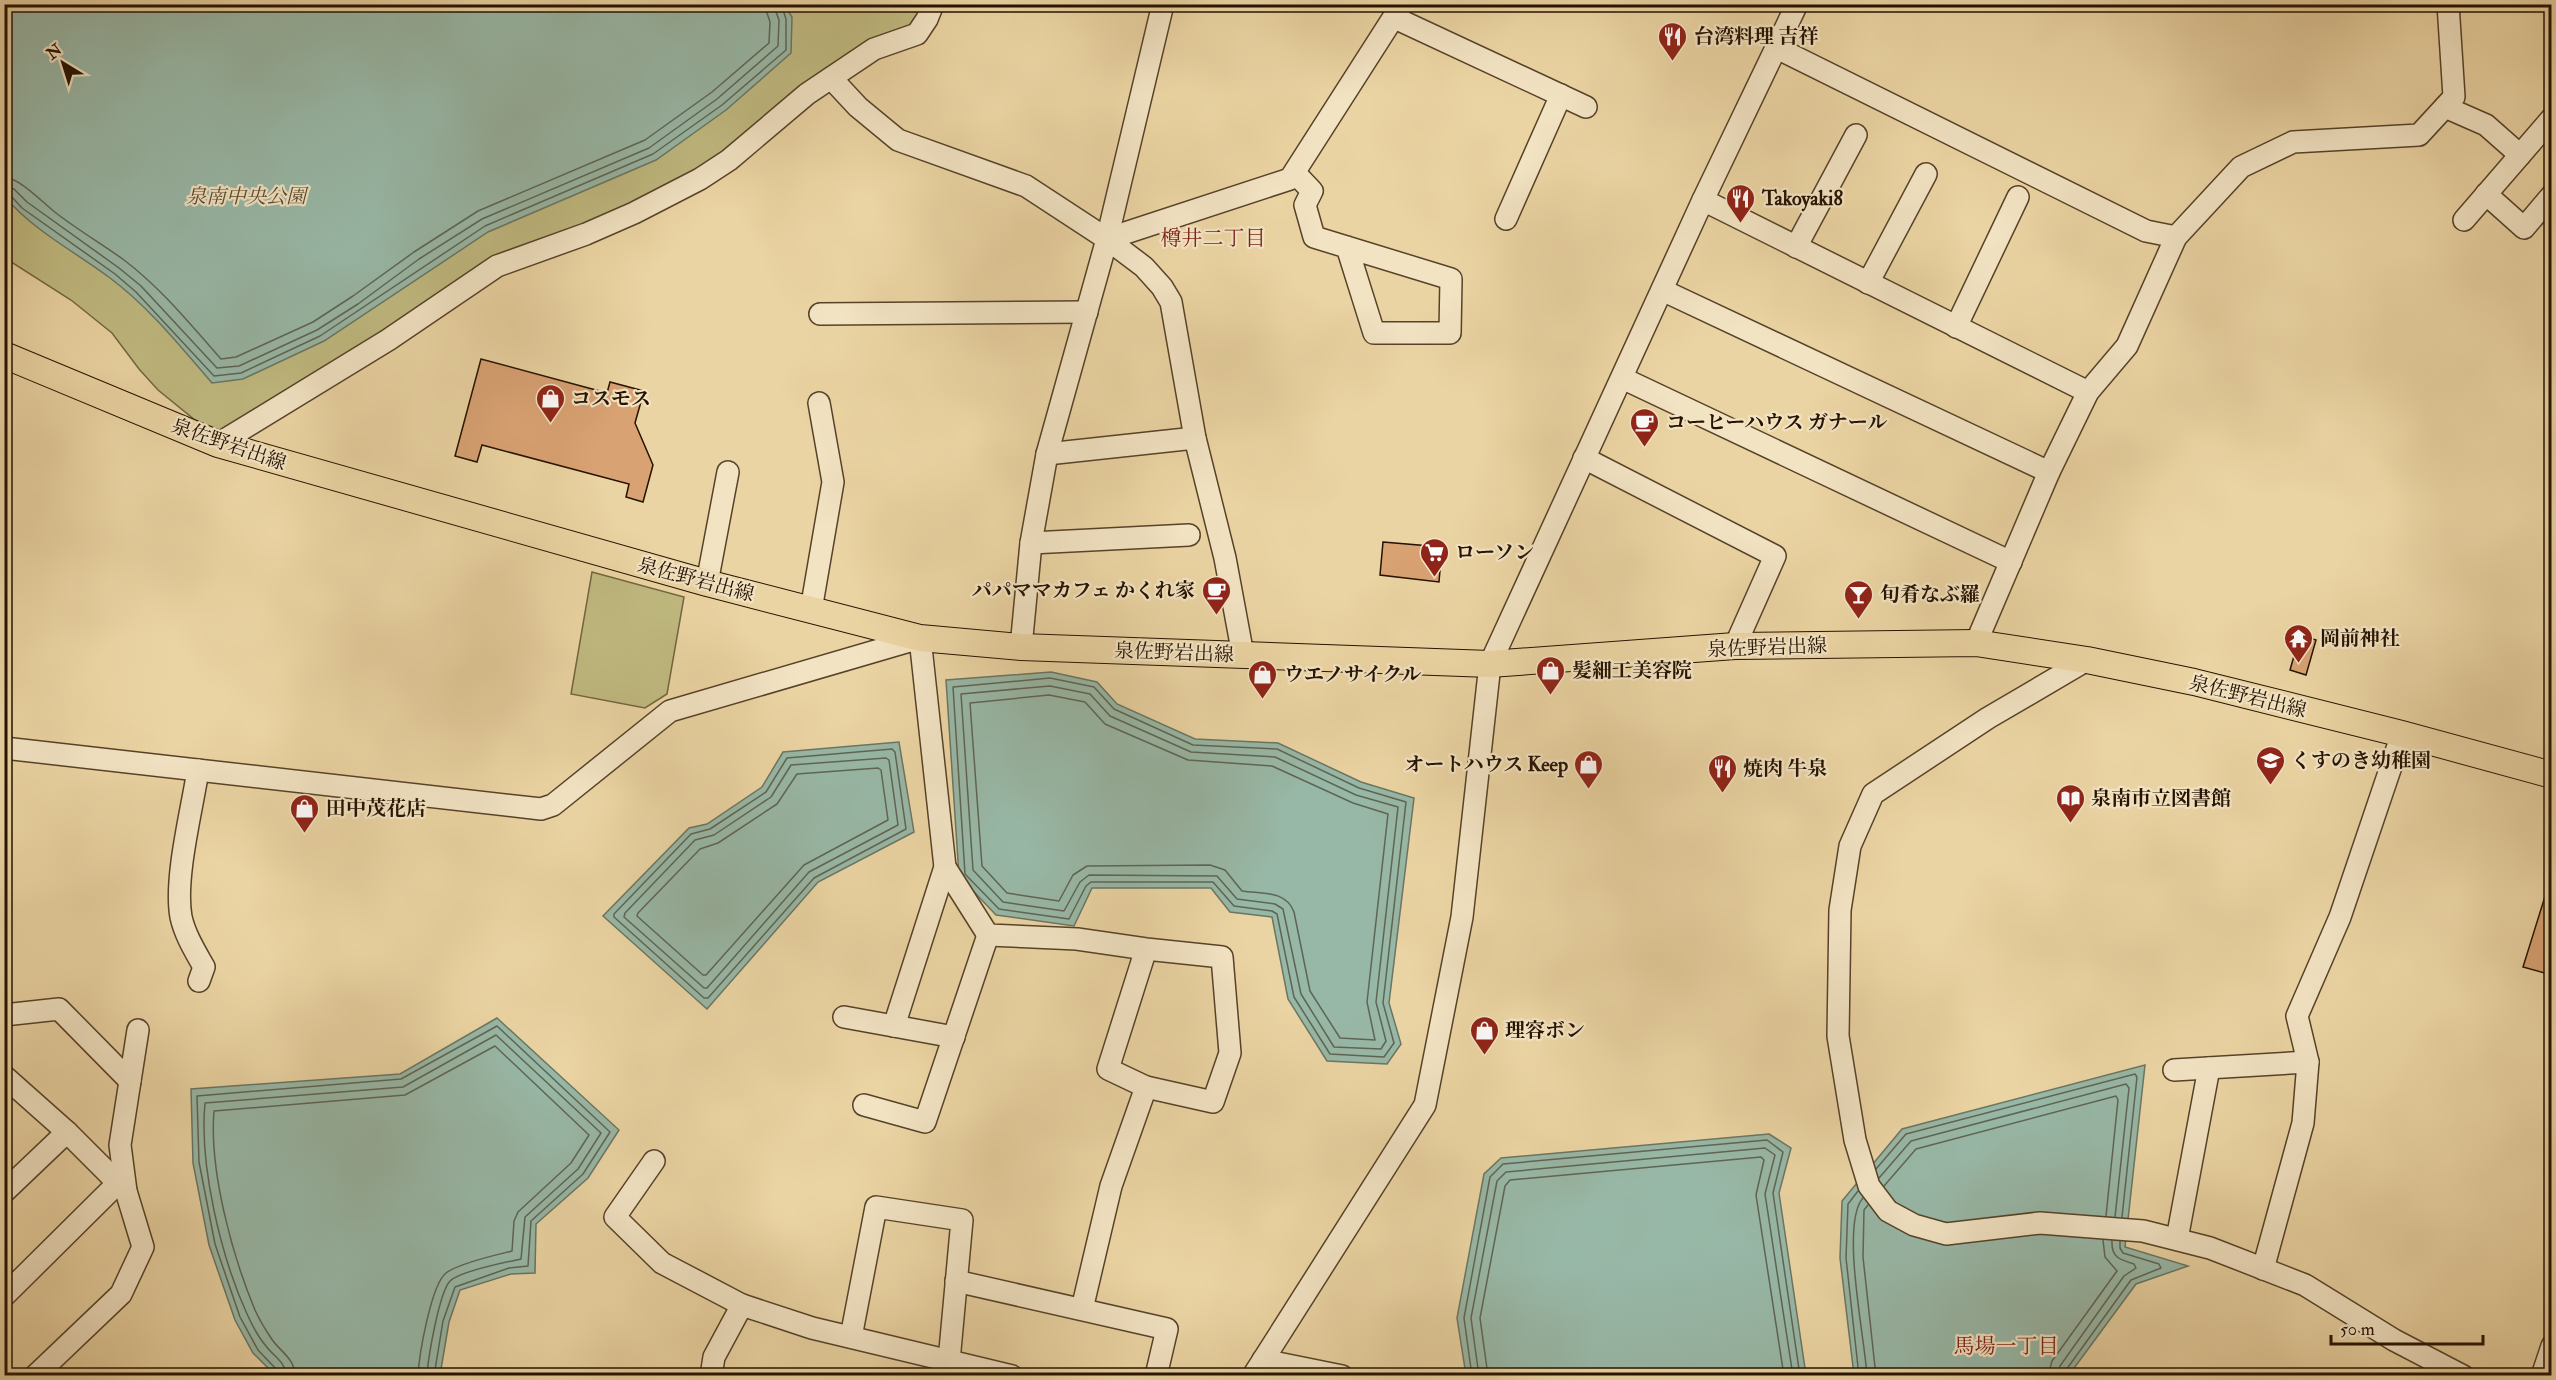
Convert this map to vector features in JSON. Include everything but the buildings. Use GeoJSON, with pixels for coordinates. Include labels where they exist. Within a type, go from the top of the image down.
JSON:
{"type":"FeatureCollection","features":[{"type":"Feature","properties":{"kind":"main road","name":"泉佐野岩出線"},"geometry":{"type":"LineString","coordinates":[[4,355],[218,444],[707,583],[920,638],[1022,646],[1490,664],[1735,646],[1976,644],[2087,660],[2194,682],[2402,734],[2552,775]]}},
{"type":"Feature","properties":{"kind":"street"},"geometry":{"type":"LineString","coordinates":[[218,444],[388,340],[496,266],[586,234],[700,180],[729,160],[807,94],[874,49],[917,34],[933,4]]}},
{"type":"Feature","properties":{"kind":"street"},"geometry":{"type":"LineString","coordinates":[[1022,646],[1030,543],[1047,454],[1107,239],[1163,4]]}},
{"type":"Feature","properties":{"kind":"street"},"geometry":{"type":"LineString","coordinates":[[1342,1376],[1258,1368],[1425,1105],[1462,917],[1490,664],[1703,200],[1797,4]]}},
{"type":"Feature","properties":{"kind":"street"},"geometry":{"type":"LineString","coordinates":[[1976,644],[2049,472],[2088,392],[2127,346],[2176,237],[2241,167],[2293,141],[2419,135],[2454,97],[2448,4]]}},
{"type":"Feature","properties":{"kind":"street"},"geometry":{"type":"LineString","coordinates":[[1107,239],[1290,180],[1399,11],[1586,107]]}},
{"type":"Feature","properties":{"kind":"street"},"geometry":{"type":"LineString","coordinates":[[1777,48],[2146,231],[2176,237]]}},
{"type":"Feature","properties":{"kind":"street"},"geometry":{"type":"LineString","coordinates":[[831,78],[858,107],[898,140],[1026,186],[1107,239],[1144,267],[1162,287],[1171,302],[1195,438],[1225,558],[1243,655]]}},
{"type":"Feature","properties":{"kind":"street"},"geometry":{"type":"LineString","coordinates":[[1506,219],[1561,95]]}},
{"type":"Feature","properties":{"kind":"street"},"geometry":{"type":"LineString","coordinates":[[2445,107],[2486,125],[2520,155]]}},
{"type":"Feature","properties":{"kind":"street"},"geometry":{"type":"LineString","coordinates":[[2464,220],[2552,118]]}},
{"type":"Feature","properties":{"kind":"street"},"geometry":{"type":"LineString","coordinates":[[1796,247],[1856,135]]}},
{"type":"Feature","properties":{"kind":"street"},"geometry":{"type":"LineString","coordinates":[[1295,173],[1312,191],[1305,206],[1314,237],[1347,247],[1451,279],[1450,333],[1374,333],[1347,247]]}},
{"type":"Feature","properties":{"kind":"street"},"geometry":{"type":"LineString","coordinates":[[1868,283],[1926,174]]}},
{"type":"Feature","properties":{"kind":"street"},"geometry":{"type":"LineString","coordinates":[[2486,194],[2524,228],[2552,195]]}},
{"type":"Feature","properties":{"kind":"street"},"geometry":{"type":"LineString","coordinates":[[1956,327],[2018,197]]}},
{"type":"Feature","properties":{"kind":"street"},"geometry":{"type":"LineString","coordinates":[[1703,200],[2088,392]]}},
{"type":"Feature","properties":{"kind":"street"},"geometry":{"type":"LineString","coordinates":[[1662,290],[2049,472]]}},
{"type":"Feature","properties":{"kind":"street"},"geometry":{"type":"LineString","coordinates":[[820,314],[1087,312]]}},
{"type":"Feature","properties":{"kind":"street"},"geometry":{"type":"LineString","coordinates":[[1622,378],[2011,562]]}},
{"type":"Feature","properties":{"kind":"street"},"geometry":{"type":"LineString","coordinates":[[811,610],[833,482],[819,403]]}},
{"type":"Feature","properties":{"kind":"street"},"geometry":{"type":"LineString","coordinates":[[1047,454],[1195,438]]}},
{"type":"Feature","properties":{"kind":"street"},"geometry":{"type":"LineString","coordinates":[[1584,458],[1775,556],[1735,646]]}},
{"type":"Feature","properties":{"kind":"street"},"geometry":{"type":"LineString","coordinates":[[707,583],[728,472]]}},
{"type":"Feature","properties":{"kind":"street"},"geometry":{"type":"LineString","coordinates":[[1030,543],[1189,535]]}},
{"type":"Feature","properties":{"kind":"street"},"geometry":{"type":"LineString","coordinates":[[4,748],[541,809],[553,805],[670,711],[920,638],[945,867],[894,1026]]}},
{"type":"Feature","properties":{"kind":"street"},"geometry":{"type":"LineString","coordinates":[[2087,660],[1988,718],[1873,794],[1850,846],[1840,910],[1838,1036],[1855,1140],[1869,1186],[1888,1211],[1914,1226],[1946,1234],[2040,1223],[2143,1231],[2210,1248],[2305,1285],[2394,1341],[2463,1376]]}},
{"type":"Feature","properties":{"kind":"street"},"geometry":{"type":"LineString","coordinates":[[2263,1269],[2303,1123],[2308,1062],[2297,1016],[2340,917],[2402,734]]}},
{"type":"Feature","properties":{"kind":"street"},"geometry":{"type":"LineString","coordinates":[[198,770],[179,892],[182,918],[189,941],[204,967],[199,981]]}},
{"type":"Feature","properties":{"kind":"street"},"geometry":{"type":"LineString","coordinates":[[945,867],[988,935]]}},
{"type":"Feature","properties":{"kind":"street"},"geometry":{"type":"LineString","coordinates":[[988,935],[1077,939],[1146,950],[1222,957],[1230,1053],[1213,1102],[1146,1088],[1108,1069],[1146,950]]}},
{"type":"Feature","properties":{"kind":"street"},"geometry":{"type":"LineString","coordinates":[[864,1105],[925,1122],[988,935]]}},
{"type":"Feature","properties":{"kind":"street"},"geometry":{"type":"LineString","coordinates":[[4,1015],[58,1009],[130,1081]]}},
{"type":"Feature","properties":{"kind":"street"},"geometry":{"type":"LineString","coordinates":[[844,1017],[954,1037]]}},
{"type":"Feature","properties":{"kind":"street"},"geometry":{"type":"LineString","coordinates":[[35,1376],[121,1294],[143,1247],[122,1187],[120,1145],[138,1030]]}},
{"type":"Feature","properties":{"kind":"street"},"geometry":{"type":"LineString","coordinates":[[2174,1070],[2308,1062]]}},
{"type":"Feature","properties":{"kind":"street"},"geometry":{"type":"LineString","coordinates":[[2177,1239],[2209,1068]]}},
{"type":"Feature","properties":{"kind":"street"},"geometry":{"type":"LineString","coordinates":[[5,1076],[67,1132],[122,1187]]}},
{"type":"Feature","properties":{"kind":"street"},"geometry":{"type":"LineString","coordinates":[[1082,1310],[1111,1186],[1146,1088]]}},
{"type":"Feature","properties":{"kind":"street"},"geometry":{"type":"LineString","coordinates":[[4,1192],[67,1132]]}},
{"type":"Feature","properties":{"kind":"street"},"geometry":{"type":"LineString","coordinates":[[654,1161],[615,1217],[662,1263],[742,1305],[812,1328],[1012,1376]]}},
{"type":"Feature","properties":{"kind":"street"},"geometry":{"type":"LineString","coordinates":[[4,1296],[122,1187]]}},
{"type":"Feature","properties":{"kind":"street"},"geometry":{"type":"LineString","coordinates":[[851,1337],[876,1207],[962,1220],[949,1361]]}},
{"type":"Feature","properties":{"kind":"street"},"geometry":{"type":"LineString","coordinates":[[956,1281],[1167,1329],[1156,1376]]}},
{"type":"Feature","properties":{"kind":"street"},"geometry":{"type":"LineString","coordinates":[[711,1376],[714,1357],[742,1305]]}},
{"type":"Feature","properties":{"kind":"street"},"geometry":{"type":"LineString","coordinates":[[2542,1376],[2552,1346]]}},
{"type":"Feature","properties":{"kind":"green space","name":"泉南中央公園"},"geometry":{"type":"Polygon","coordinates":[[[5,5],[924,5],[912,26],[717,163],[561,239],[219,432],[195,420],[158,390],[112,333],[71,300],[5,258],[5,5]]]}},
{"type":"Feature","properties":{"kind":"green space"},"geometry":{"type":"Polygon","coordinates":[[[592,572],[684,597],[667,694],[645,708],[571,694],[592,572]]]}},
{"type":"Feature","properties":{"kind":"water","name":"泉南中央公園"},"geometry":{"type":"Polygon","coordinates":[[[784,4],[792,17],[791,53],[726,110],[656,160],[488,232],[324,341],[243,379],[212,383],[138,301],[110,278],[41,230],[5,197],[5,5],[784,4]]]}},
{"type":"Feature","properties":{"kind":"water"},"geometry":{"type":"Polygon","coordinates":[[[1051,672],[1097,682],[1117,704],[1195,739],[1278,743],[1361,782],[1414,798],[1389,1003],[1401,1044],[1387,1064],[1327,1061],[1288,999],[1272,917],[1230,912],[1211,888],[1092,888],[1074,926],[996,915],[959,876],[946,680],[1051,672]]]}},
{"type":"Feature","properties":{"kind":"water"},"geometry":{"type":"Polygon","coordinates":[[[899,742],[914,832],[818,882],[707,1009],[603,916],[689,828],[707,824],[762,787],[783,752],[899,742]]]}},
{"type":"Feature","properties":{"kind":"water"},"geometry":{"type":"Polygon","coordinates":[[[497,1018],[619,1130],[588,1178],[536,1224],[535,1273],[511,1274],[460,1290],[449,1322],[440,1375],[275,1375],[253,1353],[235,1320],[209,1245],[193,1163],[191,1089],[400,1074],[497,1018]]]}},
{"type":"Feature","properties":{"kind":"water"},"geometry":{"type":"Polygon","coordinates":[[[2145,1065],[2125,1247],[2188,1266],[2136,1284],[2069,1375],[1854,1375],[1840,1258],[1842,1201],[1902,1129],[2145,1065]]]}},
{"type":"Feature","properties":{"kind":"water"},"geometry":{"type":"Polygon","coordinates":[[[1769,1134],[1791,1148],[1779,1193],[1806,1375],[1466,1375],[1457,1318],[1484,1174],[1501,1158],[1769,1134]]]}},
{"type":"Feature","properties":{"kind":"place","name":"台湾料理 吉祥"},"geometry":{"type":"Point","coordinates":[1673,62]}},
{"type":"Feature","properties":{"kind":"place","name":"Takoyaki8"},"geometry":{"type":"Point","coordinates":[1741,224]}},
{"type":"Feature","properties":{"kind":"place","name":"コスモス"},"geometry":{"type":"Point","coordinates":[550,424]}},
{"type":"Feature","properties":{"kind":"place","name":"コーヒーハウス ガナール"},"geometry":{"type":"Point","coordinates":[1645,448]}},
{"type":"Feature","properties":{"kind":"place","name":"ローソン"},"geometry":{"type":"Point","coordinates":[1434,578]}},
{"type":"Feature","properties":{"kind":"place","name":"パパママカフェ かくれ家"},"geometry":{"type":"Point","coordinates":[1216,616]}},
{"type":"Feature","properties":{"kind":"place","name":"旬肴なぶ羅"},"geometry":{"type":"Point","coordinates":[1859,620]}},
{"type":"Feature","properties":{"kind":"place","name":"岡前神社"},"geometry":{"type":"Point","coordinates":[2299,664]}},
{"type":"Feature","properties":{"kind":"place","name":"髪細工美容院"},"geometry":{"type":"Point","coordinates":[1551,696]}},
{"type":"Feature","properties":{"kind":"place","name":"ウエノサイクル"},"geometry":{"type":"Point","coordinates":[1263,700]}},
{"type":"Feature","properties":{"kind":"place","name":"くすのき幼稚園"},"geometry":{"type":"Point","coordinates":[2270,786]}},
{"type":"Feature","properties":{"kind":"place","name":"オートハウス Keep"},"geometry":{"type":"Point","coordinates":[1589,790]}},
{"type":"Feature","properties":{"kind":"place","name":"焼肉 牛泉"},"geometry":{"type":"Point","coordinates":[1722,794]}},
{"type":"Feature","properties":{"kind":"place","name":"泉南市立図書館"},"geometry":{"type":"Point","coordinates":[2070,824]}},
{"type":"Feature","properties":{"kind":"place","name":"田中茂花店"},"geometry":{"type":"Point","coordinates":[305,834]}},
{"type":"Feature","properties":{"kind":"place","name":"理容ボン"},"geometry":{"type":"Point","coordinates":[1484,1056]}},
{"type":"Feature","properties":{"kind":"district","name":"樽井二丁目"},"geometry":{"type":"Point","coordinates":[1213,238]}},
{"type":"Feature","properties":{"kind":"district","name":"馬場一丁目"},"geometry":{"type":"Point","coordinates":[2006,1346]}}]}
